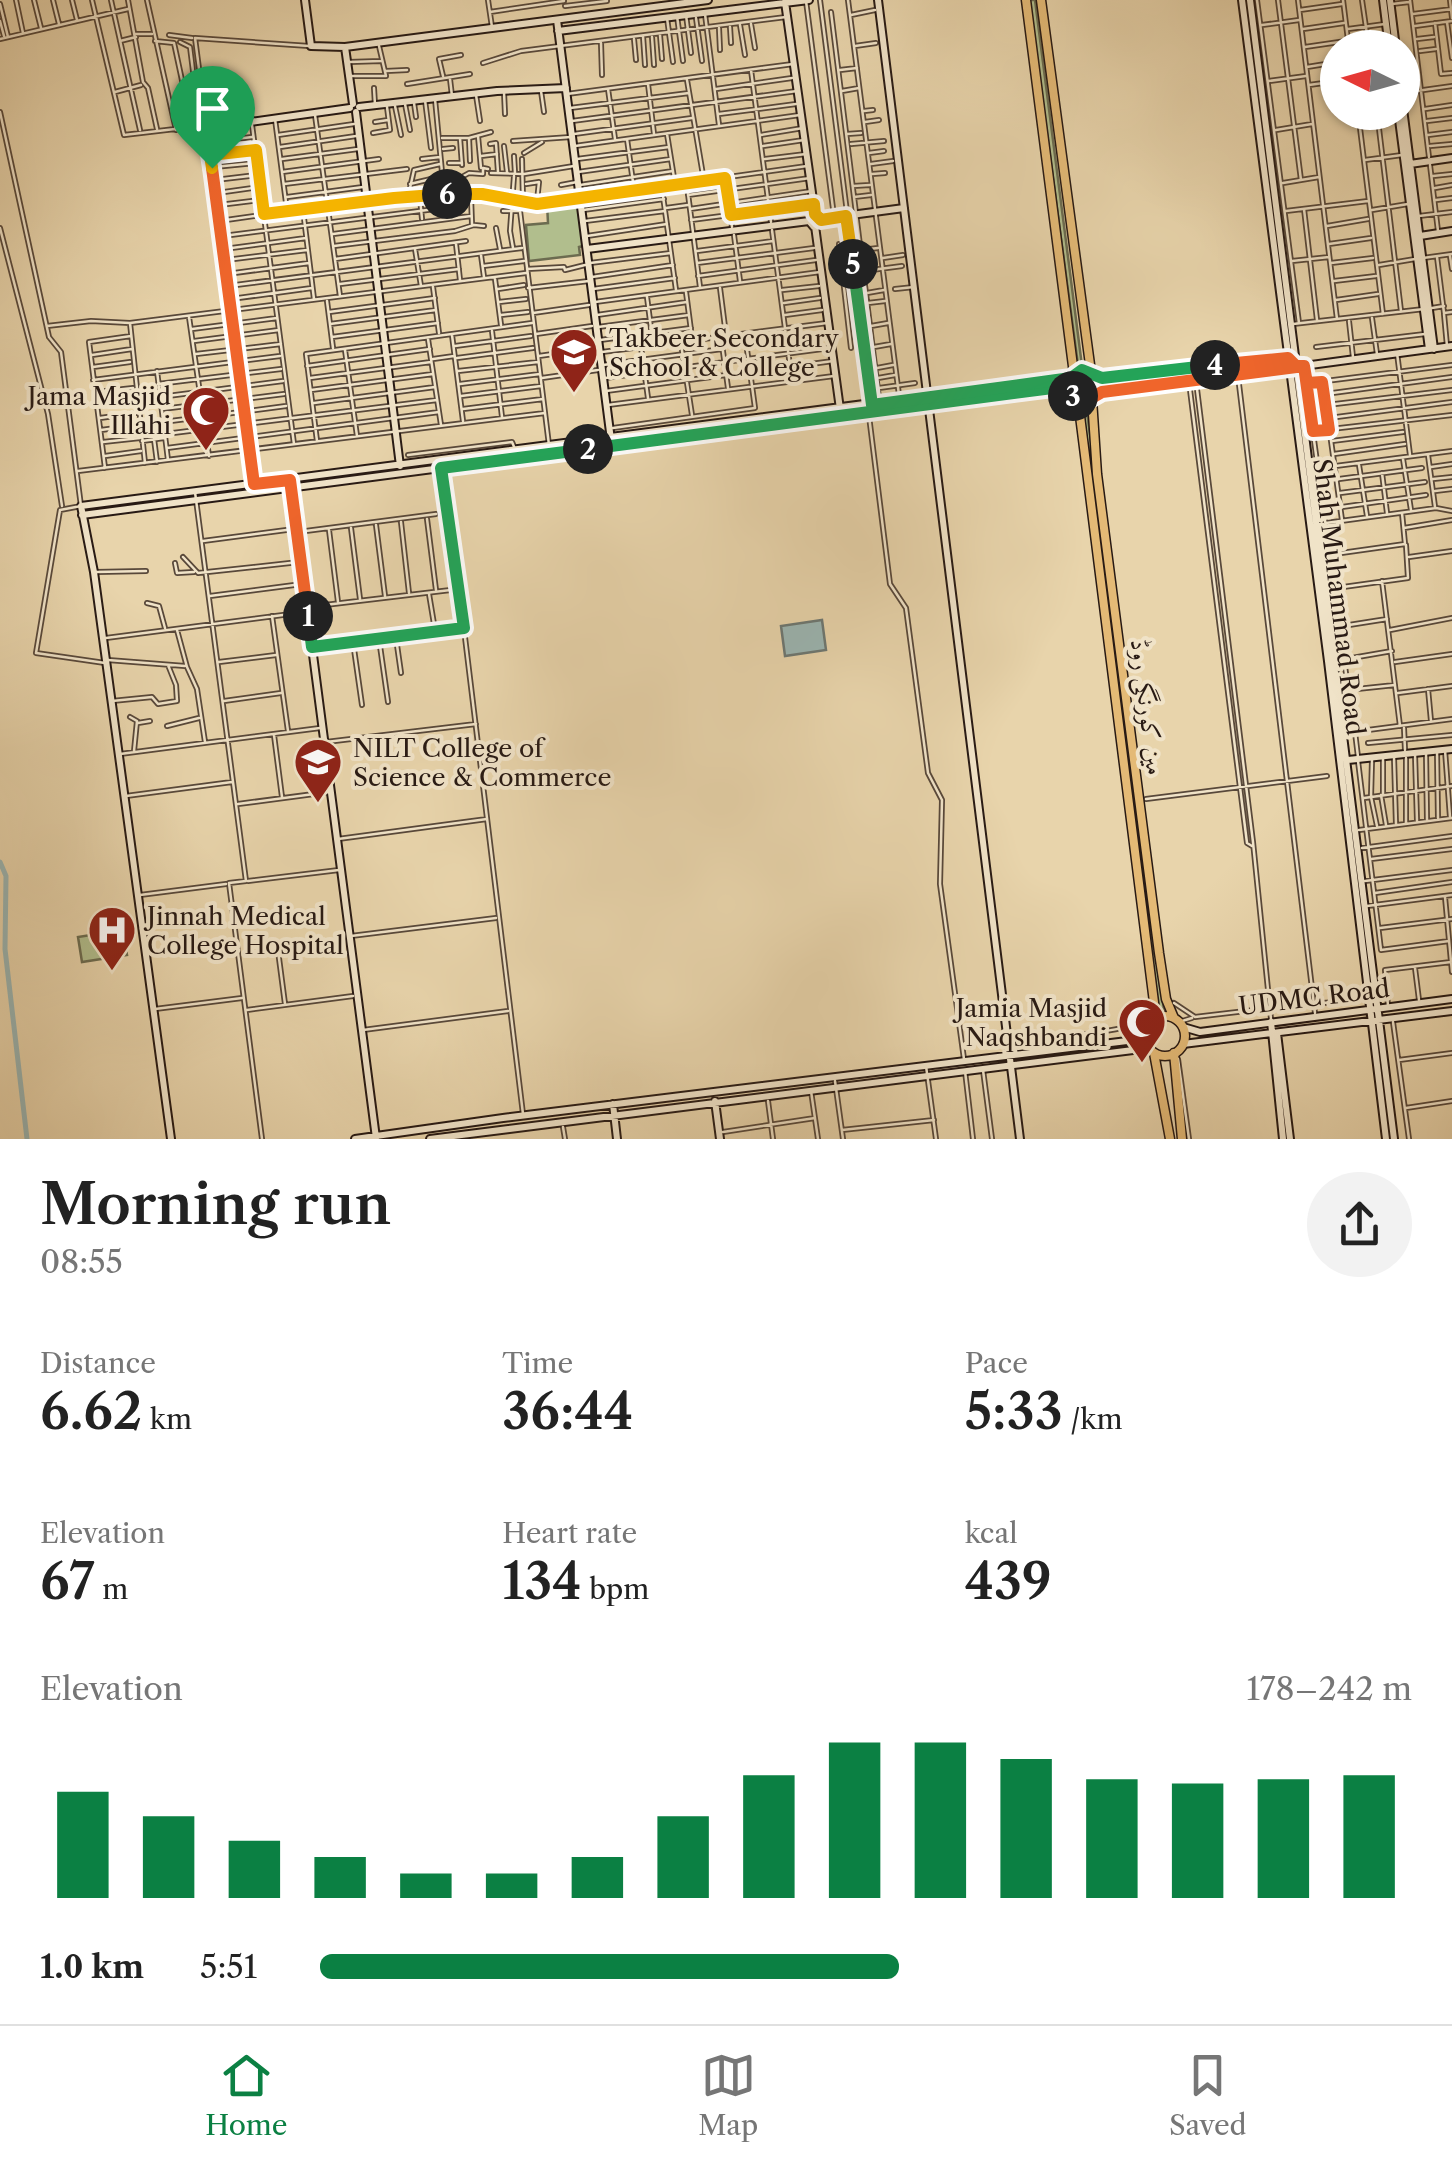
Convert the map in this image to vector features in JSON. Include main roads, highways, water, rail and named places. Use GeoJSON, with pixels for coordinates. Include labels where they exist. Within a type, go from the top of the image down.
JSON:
{"type":"FeatureCollection","features":[{"type":"Feature","properties":{"kind":"main road"},"geometry":{"type":"LineString","coordinates":[[1026,0],[1073,376],[1069,390],[1078,400],[1094,397]]}},
{"type":"Feature","properties":{"kind":"main road"},"geometry":{"type":"LineString","coordinates":[[1040,0],[1094,375],[1073,376]]}},
{"type":"Feature","properties":{"kind":"main road","name":"مین کورنگی روڈ"},"geometry":{"type":"LineString","coordinates":[[1094,375],[1101,473],[1166,1000],[1179,1022]]}},
{"type":"Feature","properties":{"kind":"main road","name":"مین کورنگی روڈ"},"geometry":{"type":"LineString","coordinates":[[1078,400],[1083,478],[1156,1018]]}},
{"type":"Feature","properties":{"kind":"main road"},"geometry":{"type":"LineString","coordinates":[[1170,1139],[1145,1032],[1156,1018],[1179,1022],[1183,1044],[1175,1053],[1185,1135]]}},
{"type":"Feature","properties":{"kind":"main road"},"geometry":{"type":"LineString","coordinates":[[1152,1050],[1175,1053]]}},
{"type":"Feature","properties":{"kind":"water"},"geometry":{"type":"Polygon","coordinates":[[[822,620],[826,650],[785,656],[781,626],[822,620]]]}},
{"type":"Feature","properties":{"kind":"waterway"},"geometry":{"type":"LineString","coordinates":[[0,862],[6,876],[5,949],[27,1139]]}},
{"type":"Feature","properties":{"kind":"place","name":"Takbeer Secondary School & College"},"geometry":{"type":"Point","coordinates":[574,394]}},
{"type":"Feature","properties":{"kind":"place","name":"Jama Masjid Illahi"},"geometry":{"type":"Point","coordinates":[206,452]}},
{"type":"Feature","properties":{"kind":"place","name":"NILT College of Science & Commerce"},"geometry":{"type":"Point","coordinates":[318,804]}},
{"type":"Feature","properties":{"kind":"place","name":"Jinnah Medical College Hospital"},"geometry":{"type":"Point","coordinates":[112,972]}},
{"type":"Feature","properties":{"kind":"place","name":"Jamia Masjid Naqshbandi"},"geometry":{"type":"Point","coordinates":[1142,1064]}}]}
